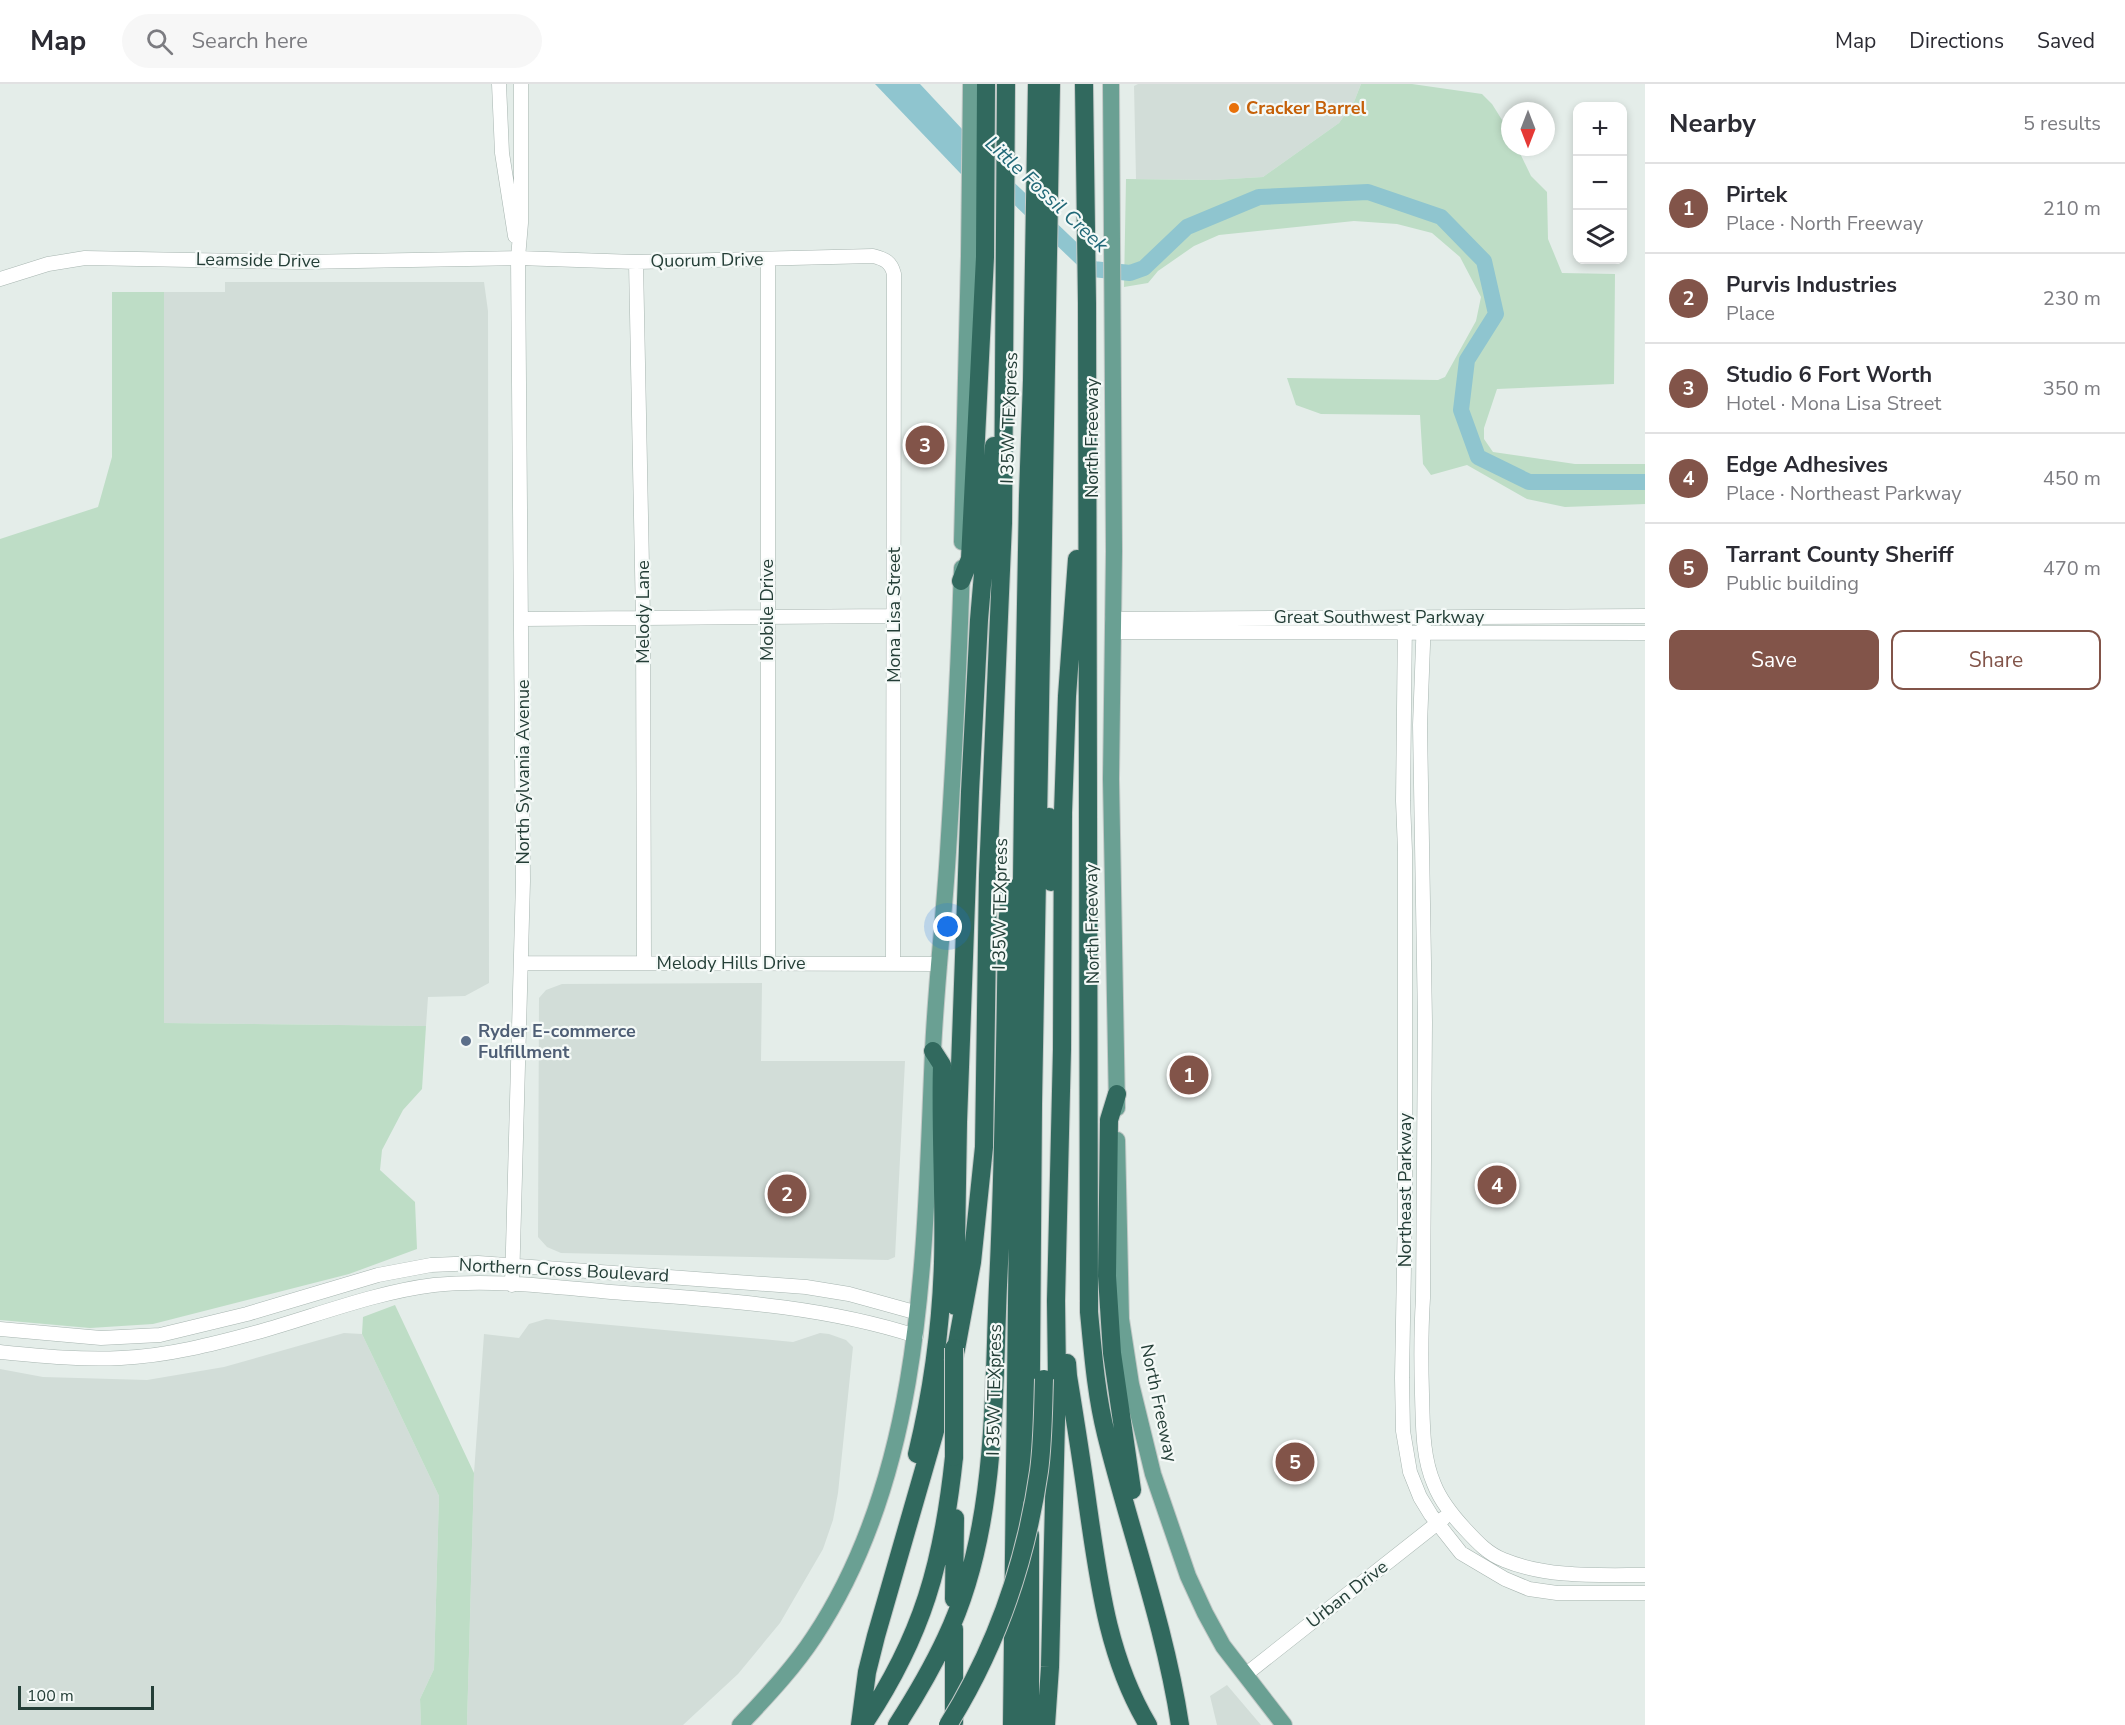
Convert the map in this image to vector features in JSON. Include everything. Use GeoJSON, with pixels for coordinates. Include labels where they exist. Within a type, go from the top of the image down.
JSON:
{"type":"FeatureCollection","features":[{"type":"Feature","properties":{"kind":"highway"},"geometry":{"type":"LineString","coordinates":[[962,581],[970,560],[985,257],[986,84]]}},
{"type":"Feature","properties":{"kind":"highway"},"geometry":{"type":"LineString","coordinates":[[861,1725],[867,1671],[956,1349],[972,1262],[984,1147],[988,874],[1001,601],[1005,386],[1006,84]]}},
{"type":"Feature","properties":{"kind":"highway","name":"I 35W TEXpress"},"geometry":{"type":"LineString","coordinates":[[1012,1725],[1023,780],[1037,84]]}},
{"type":"Feature","properties":{"kind":"highway","name":"I 35W TEXpress"},"geometry":{"type":"LineString","coordinates":[[1030,1725],[1029,1410],[1032,1128],[1051,84]]}},
{"type":"Feature","properties":{"kind":"highway","name":"North Freeway"},"geometry":{"type":"LineString","coordinates":[[1084,84],[1087,306],[1089,1312],[1093,1354],[1106,1432],[1154,1608],[1179,1717]]}},
{"type":"Feature","properties":{"kind":"highway"},"geometry":{"type":"LineString","coordinates":[[1046,1725],[1049,1690],[1057,1390],[1056,1301],[1063,813],[1067,696],[1077,560],[1079,324],[1087,306]]}},
{"type":"Feature","properties":{"kind":"highway"},"geometry":{"type":"LineString","coordinates":[[954,1725],[958,1122],[970,792],[979,620],[997,405],[1005,386]]}},
{"type":"Feature","properties":{"kind":"highway"},"geometry":{"type":"LineString","coordinates":[[948,1725],[987,1654],[1004,1613],[1020,1558],[1039,1470],[1044,1379],[1052,940],[1048,794],[1049,604],[1043,591]]}},
{"type":"Feature","properties":{"kind":"highway"},"geometry":{"type":"LineString","coordinates":[[897,1725],[926,1678],[947,1636],[971,1566],[983,1516],[992,1433],[1000,1243],[1007,930],[1016,807],[1023,780]]}},
{"type":"Feature","properties":{"kind":"highway"},"geometry":{"type":"LineString","coordinates":[[915,1503],[912,1475],[932,1377],[939,1324],[943,1264],[942,1065],[933,1051]]}},
{"type":"Feature","properties":{"kind":"highway"},"geometry":{"type":"LineString","coordinates":[[1117,1094],[1109,1120],[1107,1276],[1112,1353],[1134,1503],[1131,1525]]}},
{"type":"Feature","properties":{"kind":"highway"},"geometry":{"type":"LineString","coordinates":[[1060,1146],[1065,1168],[1068,1376],[1100,1593],[1109,1634],[1122,1672],[1148,1725]]}},
{"type":"Feature","properties":{"kind":"highway"},"geometry":{"type":"LineString","coordinates":[[861,1725],[898,1670],[930,1592],[948,1510],[954,1457]]}},
{"type":"Feature","properties":{"kind":"main road"},"geometry":{"type":"LineString","coordinates":[[741,1725],[785,1675],[814,1637],[845,1583],[863,1545],[893,1455],[916,1336],[948,850],[962,581],[971,84]]}},
{"type":"Feature","properties":{"kind":"main road","name":"North Freeway"},"geometry":{"type":"LineString","coordinates":[[1111,84],[1114,539],[1111,779],[1121,1318],[1135,1403],[1153,1473],[1188,1576],[1223,1646],[1284,1725]]}},
{"type":"Feature","properties":{"kind":"street","name":"North Sylvania Avenue"},"geometry":{"type":"LineString","coordinates":[[499,84],[502,153],[518,258]]}},
{"type":"Feature","properties":{"kind":"street","name":"North Sylvania Avenue"},"geometry":{"type":"LineString","coordinates":[[513,1285],[522,963],[522,619],[518,258],[521,223],[521,84]]}},
{"type":"Feature","properties":{"kind":"street"},"geometry":{"type":"LineString","coordinates":[[498,102],[522,101]]}},
{"type":"Feature","properties":{"kind":"street","name":"Quorum Drive"},"geometry":{"type":"LineString","coordinates":[[518,258],[636,262],[873,256],[884,259],[892,266]]}},
{"type":"Feature","properties":{"kind":"street","name":"Leamside Drive"},"geometry":{"type":"LineString","coordinates":[[0,279],[48,264],[85,258],[301,262],[518,258]]}},
{"type":"Feature","properties":{"kind":"street","name":"Mobile Drive"},"geometry":{"type":"LineString","coordinates":[[768,259],[768,962]]}},
{"type":"Feature","properties":{"kind":"street","name":"Melody Lane"},"geometry":{"type":"LineString","coordinates":[[636,262],[643,618],[644,963]]}},
{"type":"Feature","properties":{"kind":"street","name":"Mona Lisa Street"},"geometry":{"type":"LineString","coordinates":[[892,266],[893,963]]}},
{"type":"Feature","properties":{"kind":"street"},"geometry":{"type":"LineString","coordinates":[[522,619],[894,616]]}},
{"type":"Feature","properties":{"kind":"street","name":"Great Southwest Parkway"},"geometry":{"type":"LineString","coordinates":[[1112,625],[1405,618],[1645,616]]}},
{"type":"Feature","properties":{"kind":"street","name":"Northeast Parkway"},"geometry":{"type":"LineString","coordinates":[[1405,618],[1403,801],[1405,1120],[1402,1378],[1406,1457],[1420,1497],[1461,1553],[1505,1579],[1529,1589],[1557,1593],[1645,1593]]}},
{"type":"Feature","properties":{"kind":"street","name":"Northeast Parkway"},"geometry":{"type":"LineString","coordinates":[[1424,618],[1420,725],[1425,1011],[1423,1298],[1420,1332],[1423,1437],[1426,1458],[1434,1485],[1450,1512],[1481,1546],[1502,1560],[1521,1566],[1563,1573],[1645,1575]]}},
{"type":"Feature","properties":{"kind":"street","name":"Great Southwest Parkway"},"geometry":{"type":"LineString","coordinates":[[1112,625],[1405,632],[1645,633]]}},
{"type":"Feature","properties":{"kind":"street"},"geometry":{"type":"LineString","coordinates":[[1403,801],[1422,800]]}},
{"type":"Feature","properties":{"kind":"street","name":"Melody Hills Drive"},"geometry":{"type":"LineString","coordinates":[[522,963],[940,964]]}},
{"type":"Feature","properties":{"kind":"street"},"geometry":{"type":"LineString","coordinates":[[1405,1120],[1424,1121]]}},
{"type":"Feature","properties":{"kind":"street","name":"Northern Cross Boulevard"},"geometry":{"type":"LineString","coordinates":[[0,1329],[101,1338],[160,1335],[247,1314],[378,1275],[431,1265],[478,1263],[806,1287],[849,1294],[918,1313]]}},
{"type":"Feature","properties":{"kind":"street"},"geometry":{"type":"LineString","coordinates":[[694,1298],[698,1278]]}},
{"type":"Feature","properties":{"kind":"street","name":"Northern Cross Boulevard"},"geometry":{"type":"LineString","coordinates":[[0,1352],[66,1358],[123,1358],[179,1351],[258,1332],[387,1295],[433,1286],[480,1283],[694,1298],[815,1312],[857,1319],[916,1336]]}},
{"type":"Feature","properties":{"kind":"street"},"geometry":{"type":"LineString","coordinates":[[1404,1299],[1423,1298]]}},
{"type":"Feature","properties":{"kind":"street"},"geometry":{"type":"LineString","coordinates":[[101,1338],[104,1358]]}},
{"type":"Feature","properties":{"kind":"street","name":"Urban Drive"},"geometry":{"type":"LineString","coordinates":[[1245,1675],[1450,1512]]}},
{"type":"Feature","properties":{"kind":"shaded area"},"geometry":{"type":"Polygon","coordinates":[[[1138,84],[1361,84],[1354,102],[1339,123],[1263,177],[1213,180],[1136,179],[1134,86],[1138,84]]]}},
{"type":"Feature","properties":{"kind":"shaded area"},"geometry":{"type":"Polygon","coordinates":[[[225,282],[484,282],[488,311],[489,983],[465,996],[428,997],[426,1026],[164,1023],[164,292],[225,292],[225,282]]]}},
{"type":"Feature","properties":{"kind":"shaded area"},"geometry":{"type":"Polygon","coordinates":[[[762,983],[761,1061],[905,1061],[895,1257],[888,1260],[561,1253],[547,1247],[538,1237],[539,998],[546,990],[562,984],[762,983]]]}},
{"type":"Feature","properties":{"kind":"shaded area"},"geometry":{"type":"Polygon","coordinates":[[[546,1319],[793,1342],[820,1333],[846,1340],[853,1347],[838,1493],[833,1520],[823,1549],[780,1623],[738,1674],[683,1725],[467,1725],[474,1473],[484,1334],[519,1338],[529,1324],[546,1319]]]}},
{"type":"Feature","properties":{"kind":"shaded area"},"geometry":{"type":"Polygon","coordinates":[[[344,1333],[362,1334],[439,1496],[434,1669],[420,1699],[421,1725],[0,1725],[0,1369],[43,1377],[147,1380],[224,1367],[344,1333]]]}},
{"type":"Feature","properties":{"kind":"shaded area"},"geometry":{"type":"Polygon","coordinates":[[[1227,1685],[1261,1725],[1217,1725],[1210,1696],[1227,1685]]]}},
{"type":"Feature","properties":{"kind":"green space"},"geometry":{"type":"Polygon","coordinates":[[[1361,84],[1412,84],[1482,94],[1492,104],[1501,118],[1501,156],[1521,156],[1531,176],[1547,192],[1548,239],[1562,273],[1615,274],[1614,384],[1497,389],[1484,428],[1484,439],[1493,452],[1575,464],[1645,464],[1645,504],[1565,507],[1527,499],[1467,465],[1431,475],[1423,464],[1420,415],[1321,414],[1296,405],[1287,378],[1438,380],[1445,377],[1476,321],[1481,297],[1460,257],[1432,233],[1397,224],[1354,221],[1219,235],[1194,246],[1158,271],[1148,283],[1124,287],[1126,179],[1213,180],[1263,177],[1339,123],[1354,102],[1361,84]]]}},
{"type":"Feature","properties":{"kind":"green space"},"geometry":{"type":"Polygon","coordinates":[[[112,292],[164,292],[164,1023],[426,1026],[422,1089],[403,1110],[382,1150],[380,1170],[415,1202],[417,1249],[349,1274],[153,1324],[90,1328],[0,1320],[0,539],[98,507],[112,457],[112,292]]]}},
{"type":"Feature","properties":{"kind":"green space"},"geometry":{"type":"Polygon","coordinates":[[[395,1305],[474,1473],[467,1725],[421,1725],[420,1699],[434,1669],[439,1496],[362,1334],[363,1317],[395,1305]]]}},
{"type":"Feature","properties":{"kind":"water"},"geometry":{"type":"Polygon","coordinates":[[[875,84],[920,84],[963,130],[961,174],[875,84]]]}},
{"type":"Feature","properties":{"kind":"waterway","name":"Little Fossil Creek"},"geometry":{"type":"LineString","coordinates":[[979,160],[1093,269],[1130,273],[1144,268],[1187,227],[1259,197],[1368,192],[1441,217],[1484,261],[1496,314],[1467,360],[1461,410],[1478,457],[1529,482],[1645,482]]}},
{"type":"Feature","properties":{"kind":"place","name":"Cracker Barrel"},"geometry":{"type":"Point","coordinates":[1234,108]}},
{"type":"Feature","properties":{"kind":"place","name":"Studio 6 Fort Worth"},"geometry":{"type":"Point","coordinates":[925,445]}},
{"type":"Feature","properties":{"kind":"place","name":"Ryder E-commerce Fulfillment"},"geometry":{"type":"Point","coordinates":[466,1041]}},
{"type":"Feature","properties":{"kind":"place","name":"Pirtek"},"geometry":{"type":"Point","coordinates":[1189,1075]}},
{"type":"Feature","properties":{"kind":"place","name":"Edge Adhesives"},"geometry":{"type":"Point","coordinates":[1497,1185]}},
{"type":"Feature","properties":{"kind":"place","name":"Purvis Industries"},"geometry":{"type":"Point","coordinates":[787,1194]}},
{"type":"Feature","properties":{"kind":"place","name":"Tarrant County Sheriff"},"geometry":{"type":"Point","coordinates":[1295,1462]}}]}
